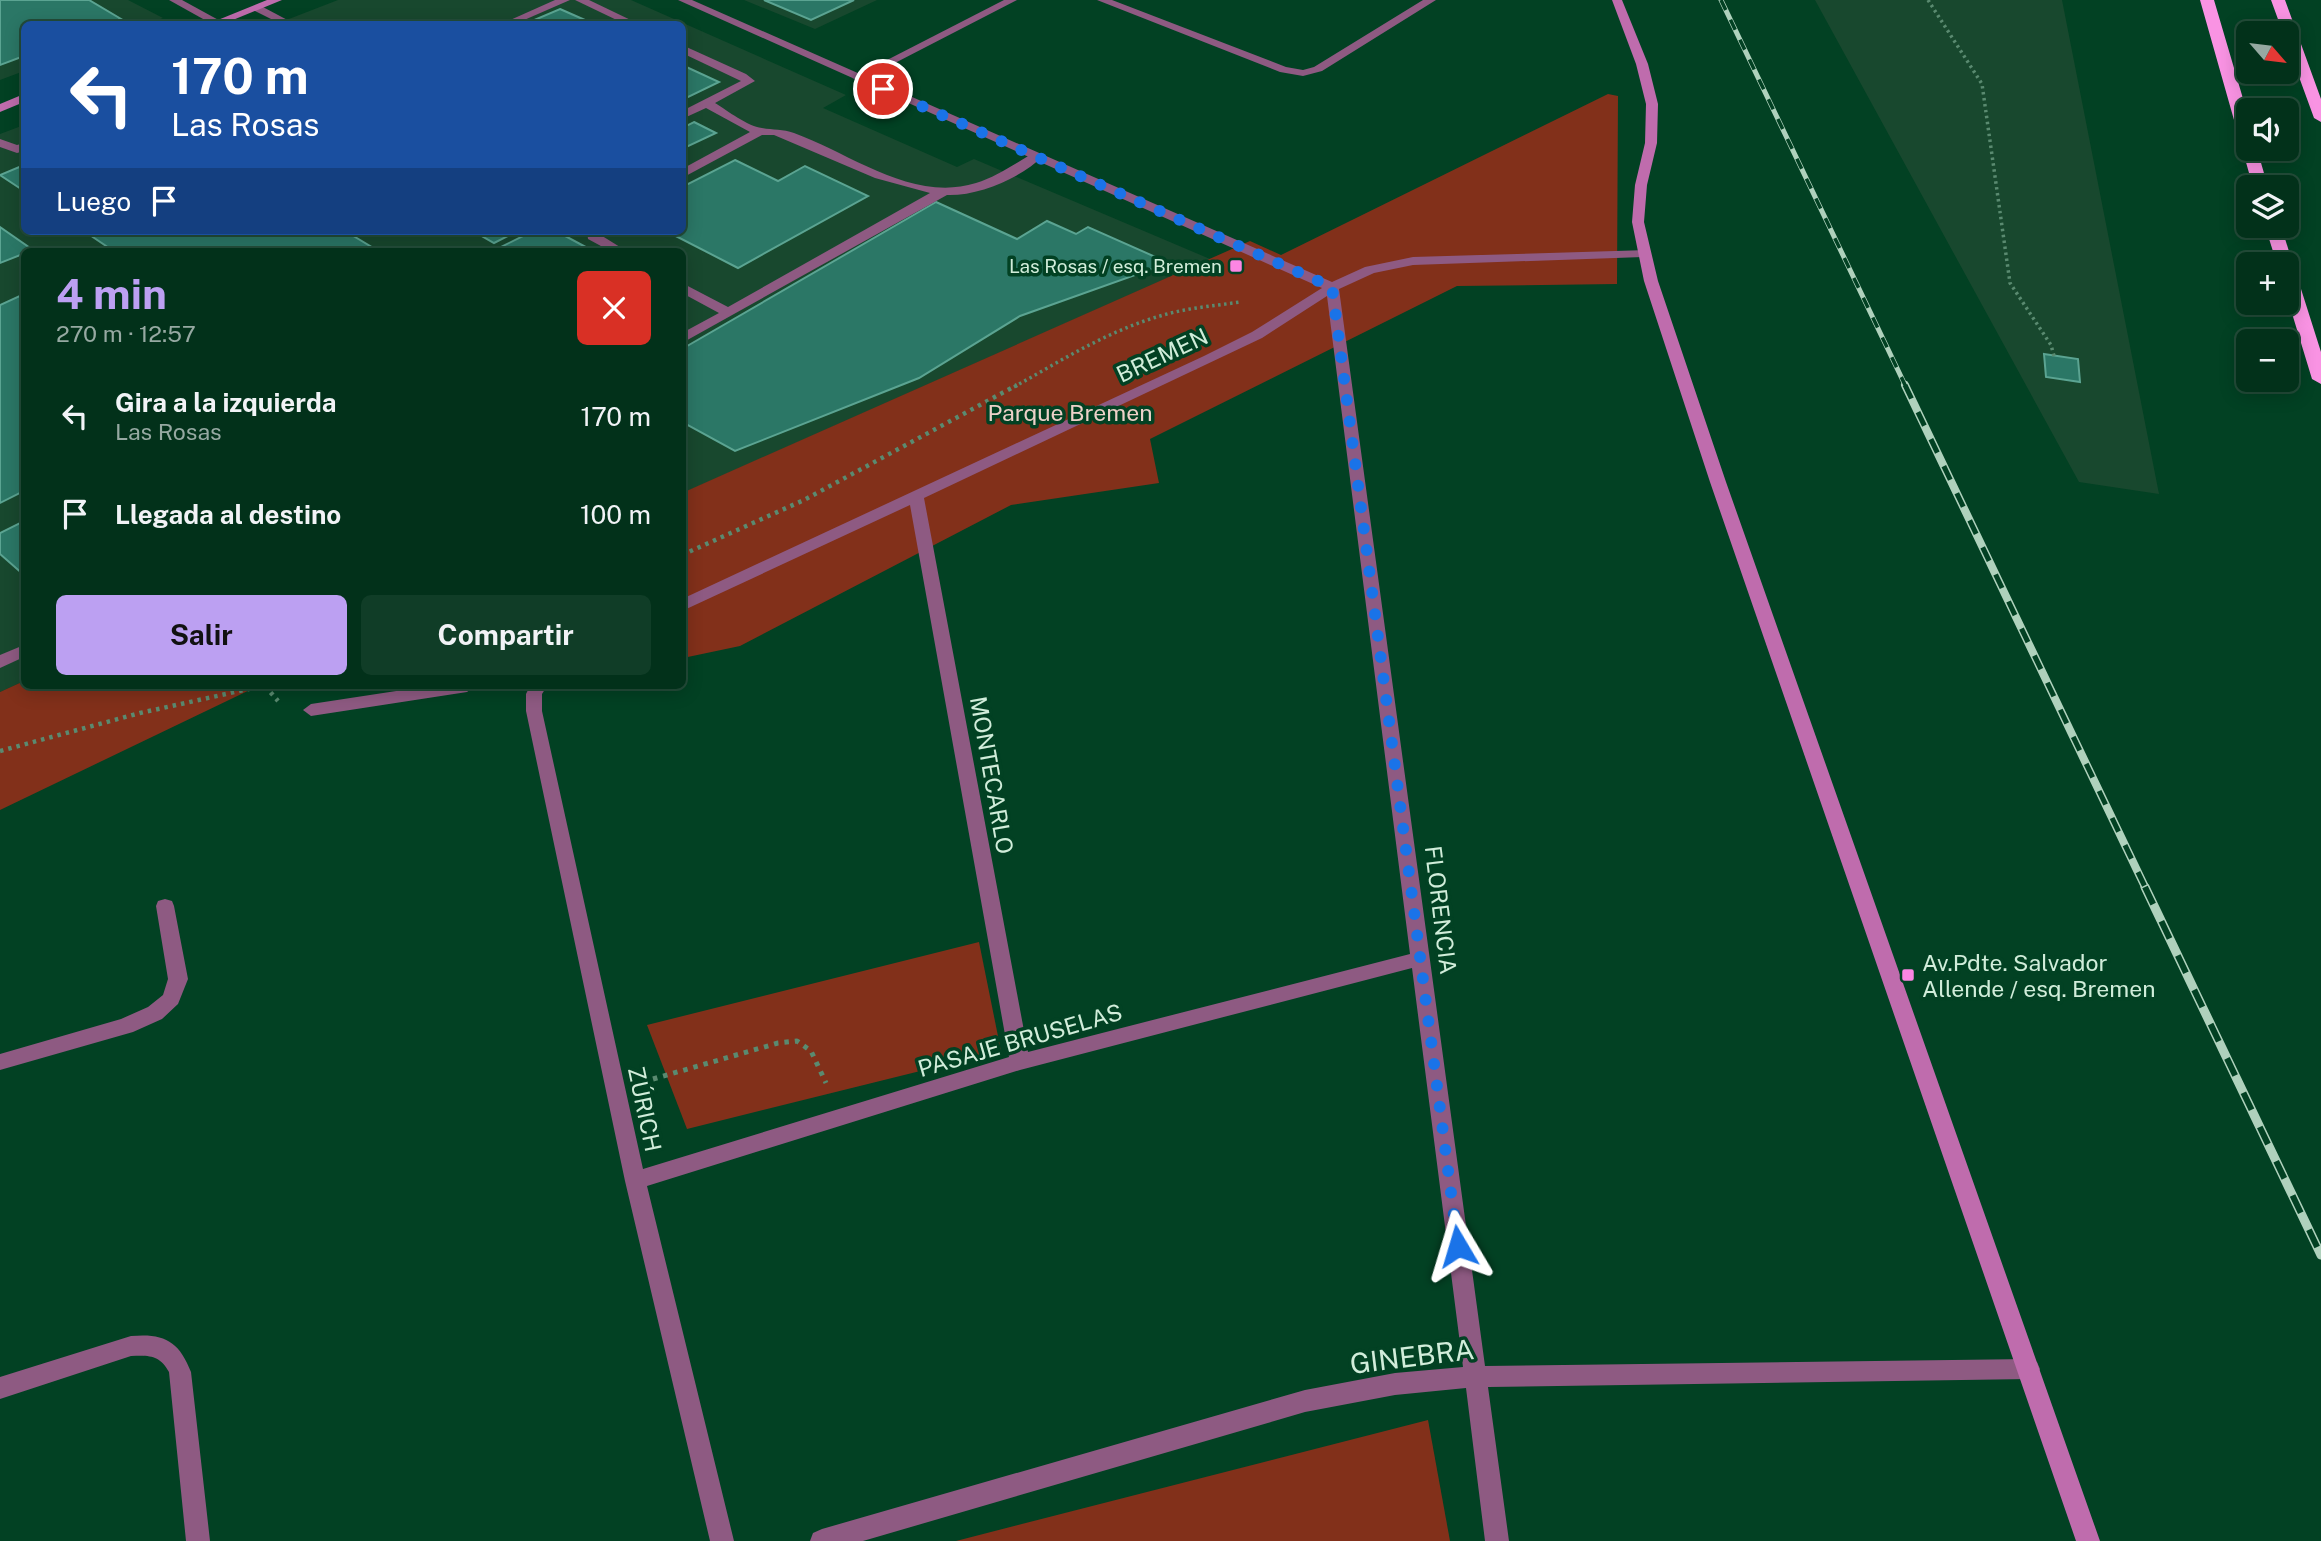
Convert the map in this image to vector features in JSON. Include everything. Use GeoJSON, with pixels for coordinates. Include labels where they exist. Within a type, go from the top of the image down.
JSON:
{"type":"FeatureCollection","features":[{"type":"Feature","properties":{"kind":"highway"},"geometry":{"type":"LineString","coordinates":[[2207,0],[2236,101]]}},
{"type":"Feature","properties":{"kind":"highway"},"geometry":{"type":"LineString","coordinates":[[2278,0],[2321,118]]}},
{"type":"Feature","properties":{"kind":"highway"},"geometry":{"type":"LineString","coordinates":[[2299,308],[2321,379]]}},
{"type":"Feature","properties":{"kind":"main road"},"geometry":{"type":"LineString","coordinates":[[224,21],[277,0]]}},
{"type":"Feature","properties":{"kind":"main road"},"geometry":{"type":"LineString","coordinates":[[1617,0],[1642,64],[1652,104],[1651,143],[1639,204],[1643,253],[1718,482],[2088,1541]]}},
{"type":"Feature","properties":{"kind":"main road"},"geometry":{"type":"LineString","coordinates":[[0,108],[21,100]]}},
{"type":"Feature","properties":{"kind":"street"},"geometry":{"type":"LineString","coordinates":[[174,0],[211,21]]}},
{"type":"Feature","properties":{"kind":"street"},"geometry":{"type":"LineString","coordinates":[[514,21],[565,0]]}},
{"type":"Feature","properties":{"kind":"street"},"geometry":{"type":"LineString","coordinates":[[580,0],[626,21]]}},
{"type":"Feature","properties":{"kind":"street"},"geometry":{"type":"LineString","coordinates":[[683,0],[1332,287]]}},
{"type":"Feature","properties":{"kind":"street"},"geometry":{"type":"LineString","coordinates":[[858,78],[1012,0]]}},
{"type":"Feature","properties":{"kind":"street"},"geometry":{"type":"LineString","coordinates":[[1102,0],[1284,70],[1303,73],[1318,69],[1431,0]]}},
{"type":"Feature","properties":{"kind":"street"},"geometry":{"type":"LineString","coordinates":[[257,8],[283,21]]}},
{"type":"Feature","properties":{"kind":"street"},"geometry":{"type":"LineString","coordinates":[[686,50],[749,81],[686,114]]}},
{"type":"Feature","properties":{"kind":"street"},"geometry":{"type":"LineString","coordinates":[[707,104],[759,132]]}},
{"type":"Feature","properties":{"kind":"street"},"geometry":{"type":"LineString","coordinates":[[686,172],[759,132],[774,131],[899,183],[944,191],[972,189],[999,179],[1037,156]]}},
{"type":"Feature","properties":{"kind":"street"},"geometry":{"type":"LineString","coordinates":[[0,143],[21,148]]}},
{"type":"Feature","properties":{"kind":"street"},"geometry":{"type":"LineString","coordinates":[[686,337],[944,191]]}},
{"type":"Feature","properties":{"kind":"street"},"geometry":{"type":"LineString","coordinates":[[593,235],[614,248]]}},
{"type":"Feature","properties":{"kind":"street","name":"BREMEN"},"geometry":{"type":"LineString","coordinates":[[686,604],[1209,359],[1257,335],[1332,287],[1370,270],[1413,261],[1643,253]]}},
{"type":"Feature","properties":{"kind":"street","name":"FLORENCIA"},"geometry":{"type":"LineString","coordinates":[[1332,287],[1422,958],[1496,1541]]}},
{"type":"Feature","properties":{"kind":"street"},"geometry":{"type":"LineString","coordinates":[[686,289],[729,313]]}},
{"type":"Feature","properties":{"kind":"street","name":"MONTECARLO"},"geometry":{"type":"LineString","coordinates":[[916,496],[1020,1062]]}},
{"type":"Feature","properties":{"kind":"street"},"geometry":{"type":"LineString","coordinates":[[0,662],[21,652]]}},
{"type":"Feature","properties":{"kind":"street"},"geometry":{"type":"LineString","coordinates":[[311,710],[448,689]]}},
{"type":"Feature","properties":{"kind":"street","name":"ZÚRICH"},"geometry":{"type":"LineString","coordinates":[[538,689],[534,694],[534,711],[635,1181],[722,1541]]}},
{"type":"Feature","properties":{"kind":"street"},"geometry":{"type":"LineString","coordinates":[[0,1062],[126,1027],[155,1013],[171,999],[178,979],[165,906]]}},
{"type":"Feature","properties":{"kind":"street","name":"PASAJE BRUSELAS"},"geometry":{"type":"LineString","coordinates":[[635,1181],[1020,1062],[1422,958]]}},
{"type":"Feature","properties":{"kind":"street"},"geometry":{"type":"LineString","coordinates":[[0,1388],[131,1346],[150,1344],[166,1349],[176,1358],[180,1372],[198,1541]]}},
{"type":"Feature","properties":{"kind":"street","name":"GINEBRA"},"geometry":{"type":"LineString","coordinates":[[822,1541],[1305,1401],[1395,1384],[1475,1377],[2029,1369]]}},
{"type":"Feature","properties":{"kind":"path"},"geometry":{"type":"LineString","coordinates":[[1928,0],[1982,84],[2010,283],[2051,345],[2054,356]]}},
{"type":"Feature","properties":{"kind":"path"},"geometry":{"type":"LineString","coordinates":[[686,553],[742,531],[815,495],[1051,367],[1147,320],[1194,309],[1244,302]]}},
{"type":"Feature","properties":{"kind":"path"},"geometry":{"type":"LineString","coordinates":[[0,751],[140,713],[248,689]]}},
{"type":"Feature","properties":{"kind":"path"},"geometry":{"type":"LineString","coordinates":[[616,1090],[778,1043],[797,1041],[811,1051],[842,1118]]}},
{"type":"Feature","properties":{"kind":"shaded area"},"geometry":{"type":"Polygon","coordinates":[[[0,0],[128,0],[163,18],[154,21],[21,21],[21,72],[0,80],[0,0]]]}},
{"type":"Feature","properties":{"kind":"shaded area"},"geometry":{"type":"Polygon","coordinates":[[[338,0],[631,0],[679,21],[284,21],[338,0]]]}},
{"type":"Feature","properties":{"kind":"shaded area"},"geometry":{"type":"Polygon","coordinates":[[[744,0],[877,0],[815,29],[744,0]]]}},
{"type":"Feature","properties":{"kind":"shaded area"},"geometry":{"type":"Polygon","coordinates":[[[1815,0],[2062,0],[2159,494],[2079,482],[1815,0]]]}},
{"type":"Feature","properties":{"kind":"shaded area"},"geometry":{"type":"Polygon","coordinates":[[[686,24],[846,95],[823,108],[957,167],[974,159],[1210,259],[686,492],[686,248],[21,248],[21,682],[0,692],[0,134],[21,126],[21,235],[686,235],[686,24]]]}},
{"type":"Feature","properties":{"kind":"green space","name":"Parque Bremen"},"geometry":{"type":"Polygon","coordinates":[[[1608,94],[1618,96],[1617,284],[1457,286],[1150,439],[1159,483],[1011,505],[740,646],[686,657],[686,491],[1250,241],[1281,255],[1608,94]]]}},
{"type":"Feature","properties":{"kind":"green space"},"geometry":{"type":"Polygon","coordinates":[[[21,682],[21,689],[252,689],[0,810],[0,692],[21,682]]]}},
{"type":"Feature","properties":{"kind":"green space"},"geometry":{"type":"Polygon","coordinates":[[[979,942],[1001,1051],[687,1129],[647,1025],[979,942]]]}},
{"type":"Feature","properties":{"kind":"green space"},"geometry":{"type":"Polygon","coordinates":[[[1428,1420],[1450,1541],[956,1541],[1428,1420]]]}},
{"type":"Feature","properties":{"kind":"building"},"geometry":{"type":"Polygon","coordinates":[[[0,0],[89,0],[121,19],[21,21],[21,57],[0,65],[0,0]]]}},
{"type":"Feature","properties":{"kind":"building"},"geometry":{"type":"Polygon","coordinates":[[[764,0],[854,0],[811,20],[764,0]]]}},
{"type":"Feature","properties":{"kind":"building"},"geometry":{"type":"Polygon","coordinates":[[[560,9],[587,21],[532,21],[560,9]]]}},
{"type":"Feature","properties":{"kind":"building"},"geometry":{"type":"Polygon","coordinates":[[[686,67],[719,82],[686,98],[686,67]]]}},
{"type":"Feature","properties":{"kind":"building"},"geometry":{"type":"Polygon","coordinates":[[[694,122],[716,133],[686,147],[686,126],[694,122]]]}},
{"type":"Feature","properties":{"kind":"building"},"geometry":{"type":"Polygon","coordinates":[[[735,160],[778,181],[805,166],[868,196],[738,268],[674,235],[686,235],[686,185],[735,160]]]}},
{"type":"Feature","properties":{"kind":"building"},"geometry":{"type":"Polygon","coordinates":[[[21,166],[21,189],[0,175],[21,166]]]}},
{"type":"Feature","properties":{"kind":"building"},"geometry":{"type":"Polygon","coordinates":[[[936,202],[1017,239],[1047,221],[1076,234],[1088,227],[1169,263],[1020,316],[919,378],[735,451],[686,424],[686,347],[936,202]]]}},
{"type":"Feature","properties":{"kind":"building"},"geometry":{"type":"Polygon","coordinates":[[[0,227],[30,248],[21,248],[21,255],[0,263],[0,227]]]}},
{"type":"Feature","properties":{"kind":"building"},"geometry":{"type":"Polygon","coordinates":[[[90,235],[352,235],[373,248],[109,248],[90,235]]]}},
{"type":"Feature","properties":{"kind":"building"},"geometry":{"type":"Polygon","coordinates":[[[480,235],[510,235],[494,243],[480,235]]]}},
{"type":"Feature","properties":{"kind":"building"},"geometry":{"type":"Polygon","coordinates":[[[525,235],[563,235],[588,248],[499,248],[525,235]]]}},
{"type":"Feature","properties":{"kind":"building"},"geometry":{"type":"Polygon","coordinates":[[[21,295],[21,492],[0,503],[0,305],[21,295]]]}},
{"type":"Feature","properties":{"kind":"building"},"geometry":{"type":"Polygon","coordinates":[[[2044,354],[2078,359],[2080,382],[2046,377],[2044,354]]]}},
{"type":"Feature","properties":{"kind":"building"},"geometry":{"type":"Polygon","coordinates":[[[21,522],[21,572],[0,554],[0,533],[21,522]]]}},
{"type":"Feature","properties":{"kind":"railway"},"geometry":{"type":"LineString","coordinates":[[1721,0],[1906,387]]}},
{"type":"Feature","properties":{"kind":"railway"},"geometry":{"type":"LineString","coordinates":[[1905,385],[2146,889]]}},
{"type":"Feature","properties":{"kind":"railway"},"geometry":{"type":"LineString","coordinates":[[2145,887],[2321,1255]]}},
{"type":"Feature","properties":{"kind":"place","name":"Las Rosas / esq. Bremen"},"geometry":{"type":"Point","coordinates":[1236,266]}},
{"type":"Feature","properties":{"kind":"place","name":"Av.Pdte. Salvador Allende / esq. Bremen"},"geometry":{"type":"Point","coordinates":[1908,975]}},
{"type":"Feature","properties":{"kind":"route"},"geometry":{"type":"LineString","coordinates":[[883,89],[1332,287],[1342,344],[1458,1246]]}}]}
